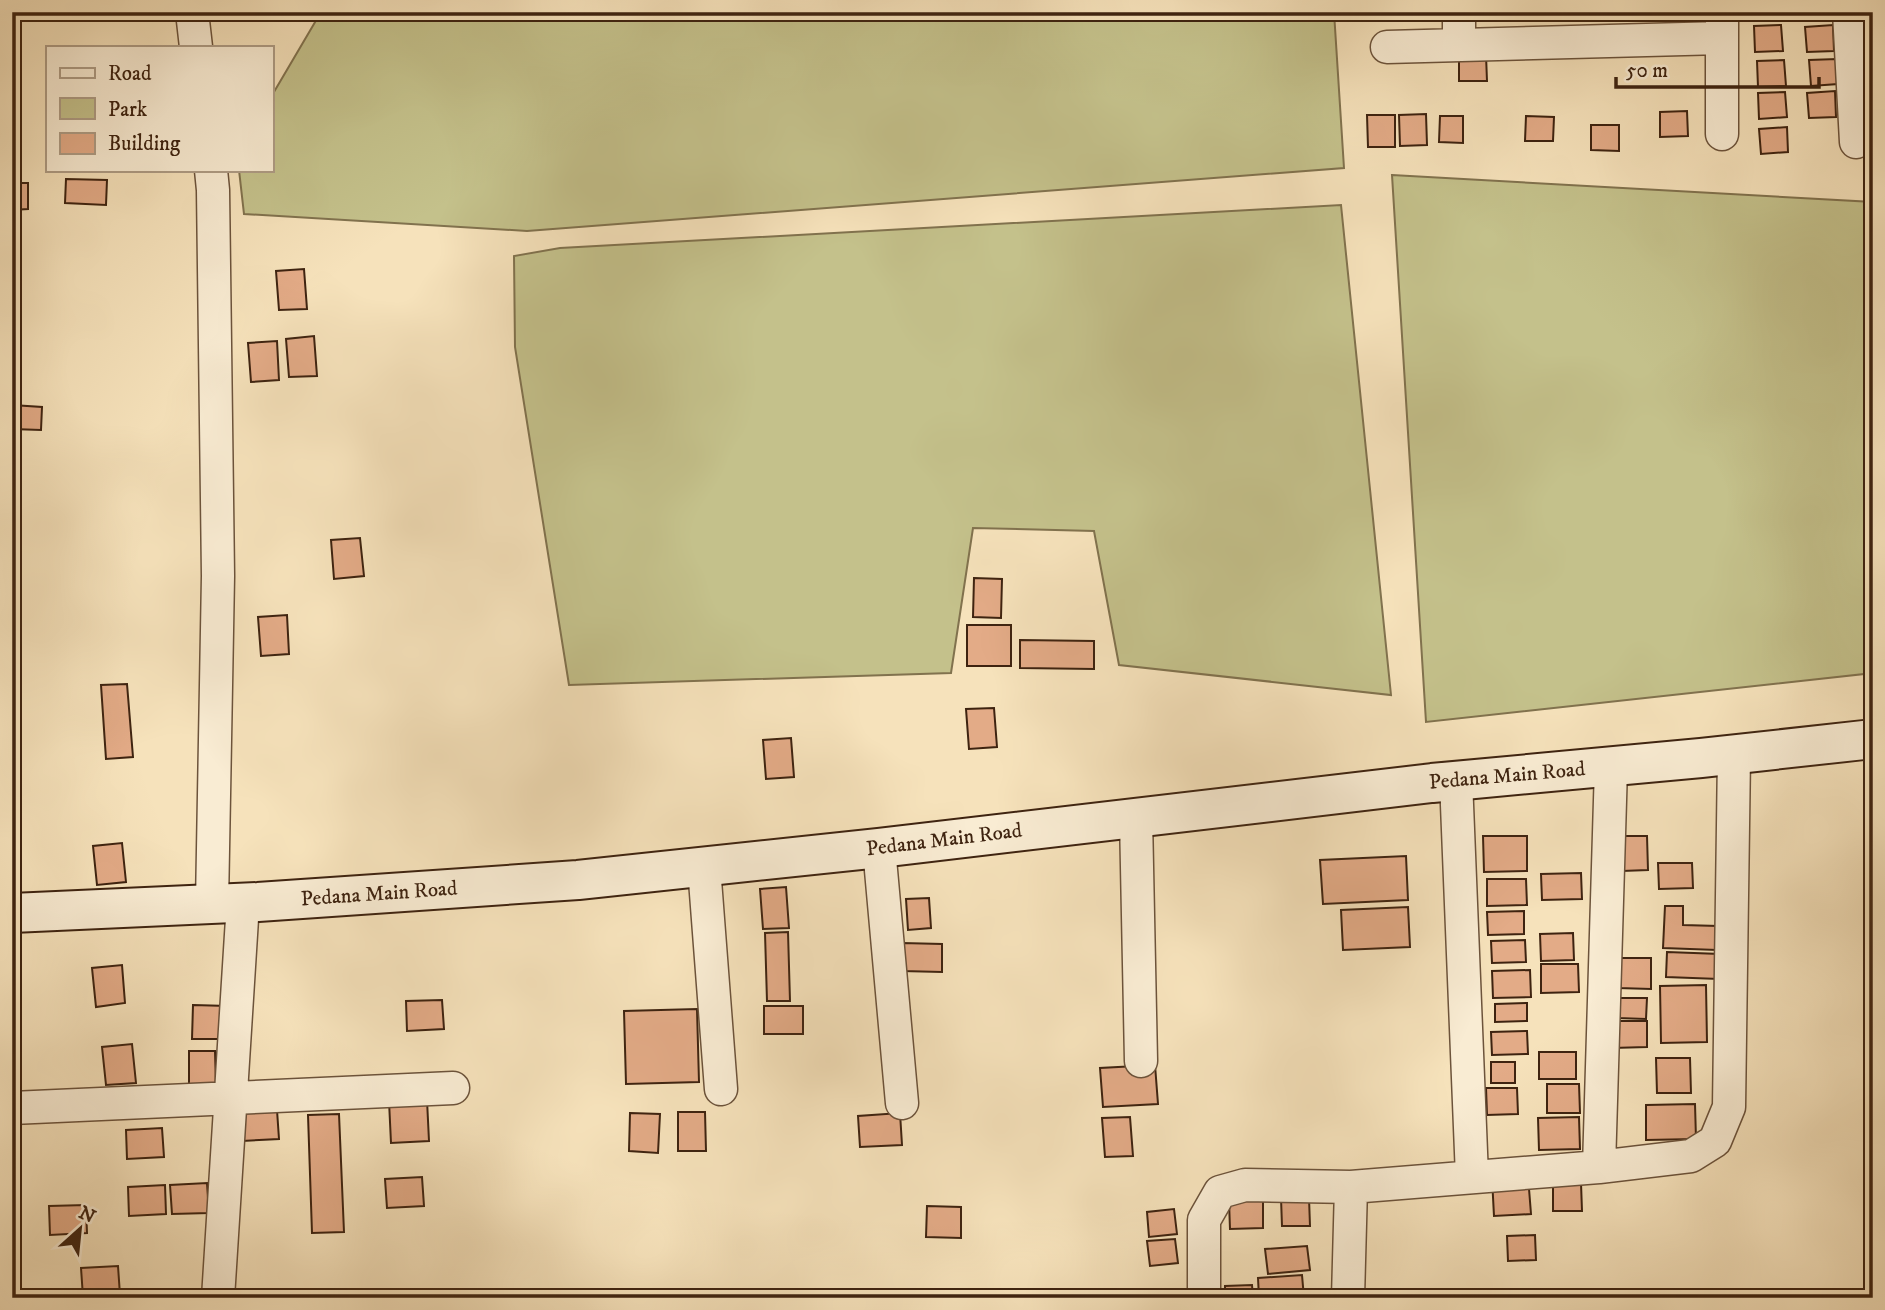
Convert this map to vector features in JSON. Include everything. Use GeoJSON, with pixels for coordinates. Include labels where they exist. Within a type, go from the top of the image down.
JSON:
{"type":"FeatureCollection","features":[{"type":"Feature","properties":{"kind":"main road","name":"Pedana Main Road"},"geometry":{"type":"LineString","coordinates":[[12,913],[228,904],[578,880],[879,848],[1456,780],[1734,755],[1873,739]]}},
{"type":"Feature","properties":{"kind":"street"},"geometry":{"type":"LineString","coordinates":[[192,12],[196,46]]}},
{"type":"Feature","properties":{"kind":"street"},"geometry":{"type":"LineString","coordinates":[[1459,12],[1459,44]]}},
{"type":"Feature","properties":{"kind":"street"},"geometry":{"type":"LineString","coordinates":[[1849,12],[1856,142]]}},
{"type":"Feature","properties":{"kind":"street"},"geometry":{"type":"LineString","coordinates":[[1387,47],[1722,25],[1722,134]]}},
{"type":"Feature","properties":{"kind":"street"},"geometry":{"type":"LineString","coordinates":[[211,172],[230,1097],[218,1298]]}},
{"type":"Feature","properties":{"kind":"street"},"geometry":{"type":"LineString","coordinates":[[1204,1298],[1204,1220],[1220,1192],[1245,1185],[1351,1187],[1599,1167],[1691,1156],[1715,1141],[1728,1108],[1734,755]]}},
{"type":"Feature","properties":{"kind":"street"},"geometry":{"type":"LineString","coordinates":[[1599,1167],[1611,766]]}},
{"type":"Feature","properties":{"kind":"street"},"geometry":{"type":"LineString","coordinates":[[1456,780],[1472,1177]]}},
{"type":"Feature","properties":{"kind":"street"},"geometry":{"type":"LineString","coordinates":[[1136,818],[1141,1061]]}},
{"type":"Feature","properties":{"kind":"street"},"geometry":{"type":"LineString","coordinates":[[879,848],[902,1103]]}},
{"type":"Feature","properties":{"kind":"street"},"geometry":{"type":"LineString","coordinates":[[705,867],[721,1089]]}},
{"type":"Feature","properties":{"kind":"street"},"geometry":{"type":"LineString","coordinates":[[12,1108],[453,1088]]}},
{"type":"Feature","properties":{"kind":"street"},"geometry":{"type":"LineString","coordinates":[[1348,1298],[1351,1187]]}},
{"type":"Feature","properties":{"kind":"green space"},"geometry":{"type":"Polygon","coordinates":[[[321,12],[1334,12],[1344,168],[527,231],[244,214],[239,172],[273,172],[273,94],[321,12]]]}},
{"type":"Feature","properties":{"kind":"green space"},"geometry":{"type":"Polygon","coordinates":[[[1392,175],[1873,202],[1873,673],[1426,722],[1392,175]]]}},
{"type":"Feature","properties":{"kind":"green space"},"geometry":{"type":"Polygon","coordinates":[[[1341,205],[1391,695],[1119,665],[1094,531],[973,528],[951,673],[569,685],[515,347],[514,256],[560,248],[1341,205]]]}},
{"type":"Feature","properties":{"kind":"building"},"geometry":{"type":"Polygon","coordinates":[[[1751,12],[1778,12],[1779,17],[1751,19],[1751,12]]]}},
{"type":"Feature","properties":{"kind":"building"},"geometry":{"type":"Polygon","coordinates":[[[1781,25],[1783,51],[1755,52],[1754,26],[1781,25]]]}},
{"type":"Feature","properties":{"kind":"building"},"geometry":{"type":"Polygon","coordinates":[[[1833,25],[1834,51],[1807,52],[1805,27],[1833,25]]]}},
{"type":"Feature","properties":{"kind":"building"},"geometry":{"type":"Polygon","coordinates":[[[1486,55],[1487,81],[1459,81],[1459,56],[1486,55]]]}},
{"type":"Feature","properties":{"kind":"building"},"geometry":{"type":"Polygon","coordinates":[[[1837,59],[1838,84],[1811,86],[1809,60],[1837,59]]]}},
{"type":"Feature","properties":{"kind":"building"},"geometry":{"type":"Polygon","coordinates":[[[1784,60],[1786,86],[1758,87],[1757,61],[1784,60]]]}},
{"type":"Feature","properties":{"kind":"building"},"geometry":{"type":"Polygon","coordinates":[[[1835,91],[1836,117],[1809,118],[1807,93],[1835,91]]]}},
{"type":"Feature","properties":{"kind":"building"},"geometry":{"type":"Polygon","coordinates":[[[1785,92],[1787,117],[1759,119],[1758,93],[1785,92]]]}},
{"type":"Feature","properties":{"kind":"building"},"geometry":{"type":"Polygon","coordinates":[[[1687,111],[1688,136],[1660,137],[1660,112],[1687,111]]]}},
{"type":"Feature","properties":{"kind":"building"},"geometry":{"type":"Polygon","coordinates":[[[1426,114],[1427,145],[1400,146],[1399,115],[1426,114]]]}},
{"type":"Feature","properties":{"kind":"building"},"geometry":{"type":"Polygon","coordinates":[[[1367,115],[1395,115],[1395,147],[1368,147],[1367,115]]]}},
{"type":"Feature","properties":{"kind":"building"},"geometry":{"type":"Polygon","coordinates":[[[1440,116],[1463,116],[1463,143],[1439,142],[1440,116]]]}},
{"type":"Feature","properties":{"kind":"building"},"geometry":{"type":"Polygon","coordinates":[[[1526,116],[1554,117],[1553,141],[1525,141],[1526,116]]]}},
{"type":"Feature","properties":{"kind":"building"},"geometry":{"type":"Polygon","coordinates":[[[1591,125],[1619,125],[1619,151],[1591,150],[1591,125]]]}},
{"type":"Feature","properties":{"kind":"building"},"geometry":{"type":"Polygon","coordinates":[[[1787,127],[1788,152],[1761,154],[1759,129],[1787,127]]]}},
{"type":"Feature","properties":{"kind":"building"},"geometry":{"type":"Polygon","coordinates":[[[66,179],[107,180],[106,205],[65,203],[66,179]]]}},
{"type":"Feature","properties":{"kind":"building"},"geometry":{"type":"Polygon","coordinates":[[[12,183],[28,183],[28,209],[12,210],[12,183]]]}},
{"type":"Feature","properties":{"kind":"building"},"geometry":{"type":"Polygon","coordinates":[[[304,269],[307,309],[279,310],[276,271],[304,269]]]}},
{"type":"Feature","properties":{"kind":"building"},"geometry":{"type":"Polygon","coordinates":[[[314,336],[317,376],[289,377],[286,339],[314,336]]]}},
{"type":"Feature","properties":{"kind":"building"},"geometry":{"type":"Polygon","coordinates":[[[277,341],[279,380],[251,382],[248,343],[277,341]]]}},
{"type":"Feature","properties":{"kind":"building"},"geometry":{"type":"Polygon","coordinates":[[[12,405],[42,407],[41,430],[12,429],[12,405]]]}},
{"type":"Feature","properties":{"kind":"building"},"geometry":{"type":"Polygon","coordinates":[[[360,538],[364,576],[334,579],[331,540],[360,538]]]}},
{"type":"Feature","properties":{"kind":"building"},"geometry":{"type":"Polygon","coordinates":[[[974,578],[1002,579],[1001,618],[973,617],[974,578]]]}},
{"type":"Feature","properties":{"kind":"building"},"geometry":{"type":"Polygon","coordinates":[[[287,615],[289,654],[261,656],[258,617],[287,615]]]}},
{"type":"Feature","properties":{"kind":"building"},"geometry":{"type":"Polygon","coordinates":[[[967,625],[1011,625],[1011,666],[967,666],[967,625]]]}},
{"type":"Feature","properties":{"kind":"building"},"geometry":{"type":"Polygon","coordinates":[[[1020,640],[1094,641],[1094,669],[1020,668],[1020,640]]]}},
{"type":"Feature","properties":{"kind":"building"},"geometry":{"type":"Polygon","coordinates":[[[127,684],[133,757],[106,759],[101,685],[127,684]]]}},
{"type":"Feature","properties":{"kind":"building"},"geometry":{"type":"Polygon","coordinates":[[[994,708],[997,747],[969,749],[966,709],[994,708]]]}},
{"type":"Feature","properties":{"kind":"building"},"geometry":{"type":"Polygon","coordinates":[[[791,738],[794,777],[766,779],[763,740],[791,738]]]}},
{"type":"Feature","properties":{"kind":"building"},"geometry":{"type":"Polygon","coordinates":[[[1483,836],[1527,836],[1527,871],[1484,872],[1483,836]]]}},
{"type":"Feature","properties":{"kind":"building"},"geometry":{"type":"Polygon","coordinates":[[[1620,836],[1647,836],[1648,870],[1622,871],[1620,836]]]}},
{"type":"Feature","properties":{"kind":"building"},"geometry":{"type":"Polygon","coordinates":[[[122,843],[126,882],[97,885],[93,846],[122,843]]]}},
{"type":"Feature","properties":{"kind":"building"},"geometry":{"type":"Polygon","coordinates":[[[1406,856],[1408,900],[1323,904],[1320,860],[1406,856]]]}},
{"type":"Feature","properties":{"kind":"building"},"geometry":{"type":"Polygon","coordinates":[[[1658,863],[1692,863],[1693,888],[1659,889],[1658,863]]]}},
{"type":"Feature","properties":{"kind":"building"},"geometry":{"type":"Polygon","coordinates":[[[1581,873],[1582,899],[1542,900],[1541,874],[1581,873]]]}},
{"type":"Feature","properties":{"kind":"building"},"geometry":{"type":"Polygon","coordinates":[[[1487,879],[1526,879],[1527,905],[1487,906],[1487,879]]]}},
{"type":"Feature","properties":{"kind":"building"},"geometry":{"type":"Polygon","coordinates":[[[786,887],[789,928],[763,929],[760,889],[786,887]]]}},
{"type":"Feature","properties":{"kind":"building"},"geometry":{"type":"Polygon","coordinates":[[[929,898],[931,928],[908,930],[906,899],[929,898]]]}},
{"type":"Feature","properties":{"kind":"building"},"geometry":{"type":"Polygon","coordinates":[[[1665,906],[1683,906],[1683,925],[1718,926],[1717,950],[1663,948],[1665,906]]]}},
{"type":"Feature","properties":{"kind":"building"},"geometry":{"type":"Polygon","coordinates":[[[1408,907],[1410,947],[1343,950],[1341,910],[1408,907]]]}},
{"type":"Feature","properties":{"kind":"building"},"geometry":{"type":"Polygon","coordinates":[[[1524,911],[1524,934],[1488,935],[1487,912],[1524,911]]]}},
{"type":"Feature","properties":{"kind":"building"},"geometry":{"type":"Polygon","coordinates":[[[788,932],[790,1001],[767,1001],[765,933],[788,932]]]}},
{"type":"Feature","properties":{"kind":"building"},"geometry":{"type":"Polygon","coordinates":[[[1573,933],[1574,960],[1541,961],[1540,934],[1573,933]]]}},
{"type":"Feature","properties":{"kind":"building"},"geometry":{"type":"Polygon","coordinates":[[[1525,940],[1526,962],[1492,963],[1491,941],[1525,940]]]}},
{"type":"Feature","properties":{"kind":"building"},"geometry":{"type":"Polygon","coordinates":[[[902,943],[942,944],[942,972],[902,971],[902,943]]]}},
{"type":"Feature","properties":{"kind":"building"},"geometry":{"type":"Polygon","coordinates":[[[1667,952],[1720,954],[1719,979],[1666,977],[1667,952]]]}},
{"type":"Feature","properties":{"kind":"building"},"geometry":{"type":"Polygon","coordinates":[[[1618,958],[1651,958],[1651,989],[1618,988],[1618,958]]]}},
{"type":"Feature","properties":{"kind":"building"},"geometry":{"type":"Polygon","coordinates":[[[1541,964],[1578,964],[1579,992],[1541,993],[1541,964]]]}},
{"type":"Feature","properties":{"kind":"building"},"geometry":{"type":"Polygon","coordinates":[[[122,965],[125,1003],[96,1007],[92,968],[122,965]]]}},
{"type":"Feature","properties":{"kind":"building"},"geometry":{"type":"Polygon","coordinates":[[[1530,970],[1531,997],[1493,998],[1492,971],[1530,970]]]}},
{"type":"Feature","properties":{"kind":"building"},"geometry":{"type":"Polygon","coordinates":[[[1706,985],[1707,1042],[1661,1043],[1660,986],[1706,985]]]}},
{"type":"Feature","properties":{"kind":"building"},"geometry":{"type":"Polygon","coordinates":[[[1617,998],[1647,998],[1646,1019],[1617,1018],[1617,998]]]}},
{"type":"Feature","properties":{"kind":"building"},"geometry":{"type":"Polygon","coordinates":[[[442,1000],[444,1029],[407,1031],[406,1001],[442,1000]]]}},
{"type":"Feature","properties":{"kind":"building"},"geometry":{"type":"Polygon","coordinates":[[[1527,1003],[1527,1021],[1495,1022],[1495,1004],[1527,1003]]]}},
{"type":"Feature","properties":{"kind":"building"},"geometry":{"type":"Polygon","coordinates":[[[193,1005],[228,1006],[228,1039],[192,1039],[193,1005]]]}},
{"type":"Feature","properties":{"kind":"building"},"geometry":{"type":"Polygon","coordinates":[[[764,1006],[803,1006],[803,1034],[764,1034],[764,1006]]]}},
{"type":"Feature","properties":{"kind":"building"},"geometry":{"type":"Polygon","coordinates":[[[697,1009],[699,1082],[626,1084],[624,1011],[697,1009]]]}},
{"type":"Feature","properties":{"kind":"building"},"geometry":{"type":"Polygon","coordinates":[[[1611,1021],[1647,1021],[1647,1047],[1612,1048],[1611,1021]]]}},
{"type":"Feature","properties":{"kind":"building"},"geometry":{"type":"Polygon","coordinates":[[[1527,1031],[1528,1054],[1492,1055],[1491,1032],[1527,1031]]]}},
{"type":"Feature","properties":{"kind":"building"},"geometry":{"type":"Polygon","coordinates":[[[132,1044],[136,1083],[106,1085],[102,1047],[132,1044]]]}},
{"type":"Feature","properties":{"kind":"building"},"geometry":{"type":"Polygon","coordinates":[[[189,1051],[215,1051],[216,1084],[189,1084],[189,1051]]]}},
{"type":"Feature","properties":{"kind":"building"},"geometry":{"type":"Polygon","coordinates":[[[1539,1052],[1576,1052],[1576,1079],[1539,1079],[1539,1052]]]}},
{"type":"Feature","properties":{"kind":"building"},"geometry":{"type":"Polygon","coordinates":[[[1656,1058],[1690,1058],[1691,1093],[1657,1093],[1656,1058]]]}},
{"type":"Feature","properties":{"kind":"building"},"geometry":{"type":"Polygon","coordinates":[[[1491,1062],[1515,1062],[1515,1083],[1491,1083],[1491,1062]]]}},
{"type":"Feature","properties":{"kind":"building"},"geometry":{"type":"Polygon","coordinates":[[[1155,1065],[1158,1104],[1103,1107],[1100,1068],[1155,1065]]]}},
{"type":"Feature","properties":{"kind":"building"},"geometry":{"type":"Polygon","coordinates":[[[1547,1084],[1579,1084],[1580,1113],[1547,1113],[1547,1084]]]}},
{"type":"Feature","properties":{"kind":"building"},"geometry":{"type":"Polygon","coordinates":[[[1486,1088],[1517,1088],[1518,1114],[1487,1115],[1486,1088]]]}},
{"type":"Feature","properties":{"kind":"building"},"geometry":{"type":"Polygon","coordinates":[[[427,1100],[429,1141],[391,1143],[389,1101],[427,1100]]]}},
{"type":"Feature","properties":{"kind":"building"},"geometry":{"type":"Polygon","coordinates":[[[1695,1104],[1696,1139],[1646,1140],[1646,1105],[1695,1104]]]}},
{"type":"Feature","properties":{"kind":"building"},"geometry":{"type":"Polygon","coordinates":[[[277,1110],[279,1139],[242,1141],[240,1112],[277,1110]]]}},
{"type":"Feature","properties":{"kind":"building"},"geometry":{"type":"Polygon","coordinates":[[[678,1112],[705,1112],[706,1151],[678,1151],[678,1112]]]}},
{"type":"Feature","properties":{"kind":"building"},"geometry":{"type":"Polygon","coordinates":[[[630,1113],[660,1114],[658,1153],[629,1151],[630,1113]]]}},
{"type":"Feature","properties":{"kind":"building"},"geometry":{"type":"Polygon","coordinates":[[[900,1113],[902,1145],[860,1147],[858,1116],[900,1113]]]}},
{"type":"Feature","properties":{"kind":"building"},"geometry":{"type":"Polygon","coordinates":[[[339,1114],[344,1232],[312,1233],[308,1115],[339,1114]]]}},
{"type":"Feature","properties":{"kind":"building"},"geometry":{"type":"Polygon","coordinates":[[[1130,1117],[1133,1156],[1105,1157],[1102,1118],[1130,1117]]]}},
{"type":"Feature","properties":{"kind":"building"},"geometry":{"type":"Polygon","coordinates":[[[1579,1117],[1580,1149],[1539,1150],[1538,1118],[1579,1117]]]}},
{"type":"Feature","properties":{"kind":"building"},"geometry":{"type":"Polygon","coordinates":[[[162,1128],[164,1157],[127,1159],[126,1130],[162,1128]]]}},
{"type":"Feature","properties":{"kind":"building"},"geometry":{"type":"Polygon","coordinates":[[[1528,1176],[1531,1214],[1494,1216],[1492,1178],[1528,1176]]]}},
{"type":"Feature","properties":{"kind":"building"},"geometry":{"type":"Polygon","coordinates":[[[422,1177],[424,1206],[387,1208],[385,1179],[422,1177]]]}},
{"type":"Feature","properties":{"kind":"building"},"geometry":{"type":"Polygon","coordinates":[[[207,1183],[209,1213],[172,1214],[170,1185],[207,1183]]]}},
{"type":"Feature","properties":{"kind":"building"},"geometry":{"type":"Polygon","coordinates":[[[1581,1183],[1582,1211],[1553,1211],[1553,1184],[1581,1183]]]}},
{"type":"Feature","properties":{"kind":"building"},"geometry":{"type":"Polygon","coordinates":[[[165,1185],[166,1214],[129,1216],[128,1187],[165,1185]]]}},
{"type":"Feature","properties":{"kind":"building"},"geometry":{"type":"Polygon","coordinates":[[[1281,1198],[1309,1198],[1310,1226],[1282,1226],[1281,1198]]]}},
{"type":"Feature","properties":{"kind":"building"},"geometry":{"type":"Polygon","coordinates":[[[1229,1201],[1263,1201],[1263,1228],[1230,1229],[1229,1201]]]}},
{"type":"Feature","properties":{"kind":"building"},"geometry":{"type":"Polygon","coordinates":[[[86,1205],[87,1233],[50,1235],[49,1206],[86,1205]]]}},
{"type":"Feature","properties":{"kind":"building"},"geometry":{"type":"Polygon","coordinates":[[[927,1206],[961,1207],[961,1238],[926,1237],[927,1206]]]}},
{"type":"Feature","properties":{"kind":"building"},"geometry":{"type":"Polygon","coordinates":[[[1174,1209],[1177,1234],[1149,1237],[1147,1212],[1174,1209]]]}},
{"type":"Feature","properties":{"kind":"building"},"geometry":{"type":"Polygon","coordinates":[[[1535,1235],[1536,1260],[1508,1261],[1507,1236],[1535,1235]]]}},
{"type":"Feature","properties":{"kind":"building"},"geometry":{"type":"Polygon","coordinates":[[[1175,1239],[1178,1263],[1150,1266],[1147,1241],[1175,1239]]]}},
{"type":"Feature","properties":{"kind":"building"},"geometry":{"type":"Polygon","coordinates":[[[1307,1246],[1310,1270],[1268,1274],[1265,1249],[1307,1246]]]}},
{"type":"Feature","properties":{"kind":"building"},"geometry":{"type":"Polygon","coordinates":[[[118,1266],[120,1295],[83,1297],[81,1268],[118,1266]]]}},
{"type":"Feature","properties":{"kind":"building"},"geometry":{"type":"Polygon","coordinates":[[[1302,1275],[1304,1298],[1259,1298],[1258,1278],[1302,1275]]]}},
{"type":"Feature","properties":{"kind":"building"},"geometry":{"type":"Polygon","coordinates":[[[1252,1285],[1253,1298],[1225,1298],[1225,1286],[1252,1285]]]}},
{"type":"Feature","properties":{"kind":"building"},"geometry":{"type":"Polygon","coordinates":[[[1180,1289],[1181,1298],[1153,1298],[1152,1292],[1180,1289]]]}}]}
